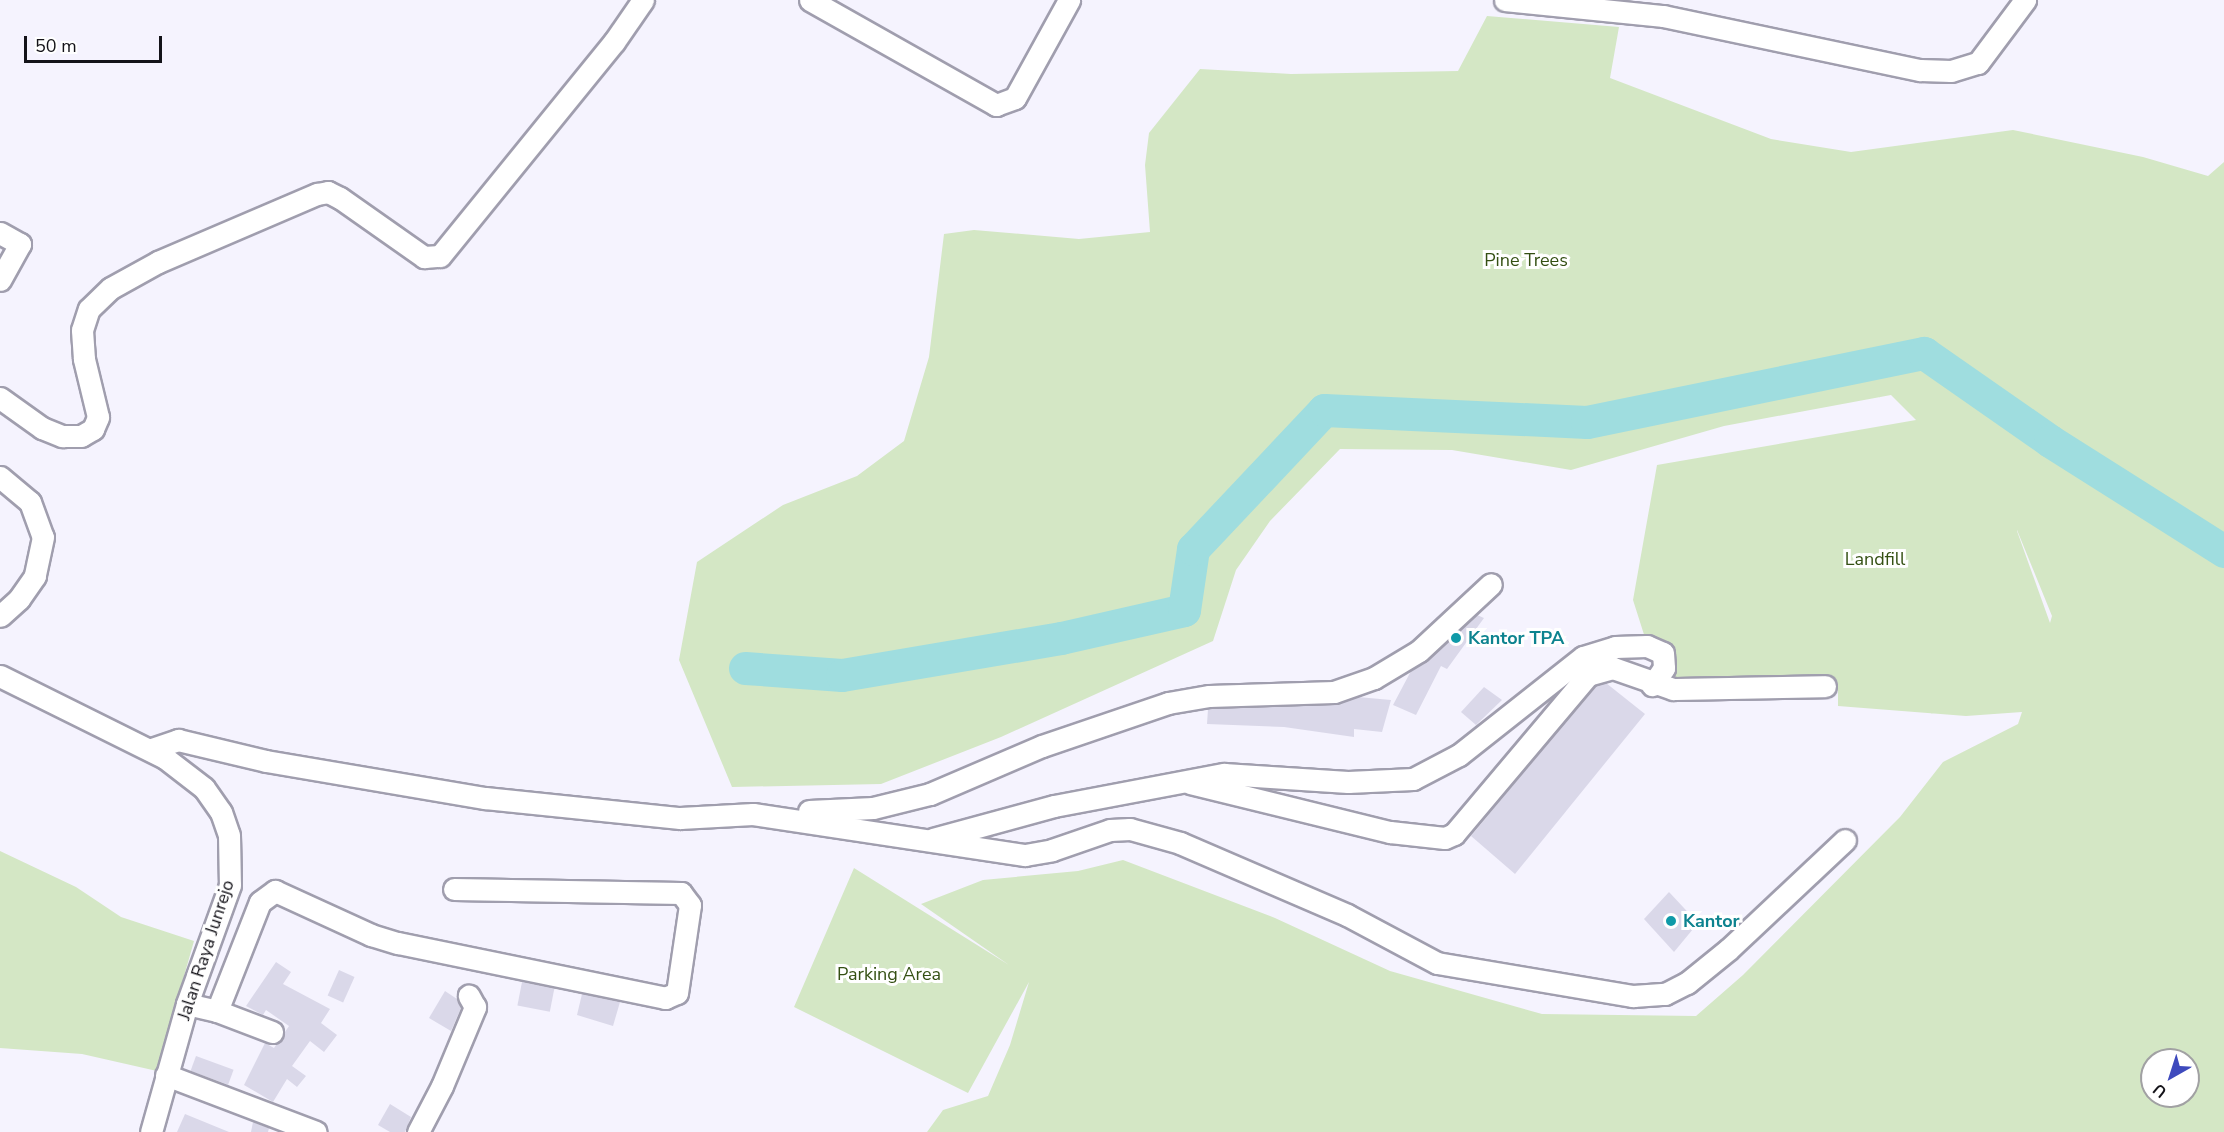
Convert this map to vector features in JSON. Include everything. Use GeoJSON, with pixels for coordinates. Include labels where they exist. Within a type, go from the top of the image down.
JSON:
{"type":"FeatureCollection","features":[{"type":"Feature","properties":{"kind":"street"},"geometry":{"type":"LineString","coordinates":[[0,398],[42,428],[62,436],[81,435],[93,429],[98,417],[84,359],[82,330],[89,309],[111,288],[158,262],[317,194],[328,192],[340,198],[424,257],[440,256],[614,42],[643,0]]}},
{"type":"Feature","properties":{"kind":"street"},"geometry":{"type":"LineString","coordinates":[[810,0],[996,105],[1015,98],[1069,0]]}},
{"type":"Feature","properties":{"kind":"street"},"geometry":{"type":"LineString","coordinates":[[1505,0],[1663,16],[1920,70],[1951,71],[1978,63],[2025,0]]}},
{"type":"Feature","properties":{"kind":"street"},"geometry":{"type":"LineString","coordinates":[[0,233],[20,244],[0,280]]}},
{"type":"Feature","properties":{"kind":"street"},"geometry":{"type":"LineString","coordinates":[[0,477],[30,502],[43,537],[35,576],[19,599],[0,616]]}},
{"type":"Feature","properties":{"kind":"street"},"geometry":{"type":"LineString","coordinates":[[152,749],[178,740],[266,761],[485,798],[680,818],[873,808],[930,794],[1042,746],[1168,703],[1209,696],[1334,692],[1374,678],[1419,651],[1491,584]]}},
{"type":"Feature","properties":{"kind":"street"},"geometry":{"type":"LineString","coordinates":[[924,841],[1054,806],[1177,780],[1224,774],[1348,782],[1413,779],[1460,755],[1583,657],[1615,647],[1647,646],[1663,653],[1664,668],[1652,685]]}},
{"type":"Feature","properties":{"kind":"street"},"geometry":{"type":"LineString","coordinates":[[1177,780],[1390,832],[1444,838],[1454,834],[1588,675],[1613,668],[1652,685],[1673,689],[1825,686]]}},
{"type":"Feature","properties":{"kind":"street","name":"Jalan Raya Junrejo"},"geometry":{"type":"LineString","coordinates":[[0,676],[152,749],[204,788],[221,812],[229,835],[230,885],[187,1004],[151,1132]]}},
{"type":"Feature","properties":{"kind":"street"},"geometry":{"type":"LineString","coordinates":[[753,814],[864,828],[924,841],[1024,855],[1052,850],[1110,830],[1153,833],[1347,915],[1431,961],[1633,996],[1665,994],[1687,983],[1729,949],[1845,840]]}},
{"type":"Feature","properties":{"kind":"street"},"geometry":{"type":"LineString","coordinates":[[217,1011],[260,902],[275,891],[371,935],[398,943],[665,998],[677,993],[690,905],[681,893],[454,889]]}},
{"type":"Feature","properties":{"kind":"street"},"geometry":{"type":"LineString","coordinates":[[418,1132],[475,1007],[469,996]]}},
{"type":"Feature","properties":{"kind":"street"},"geometry":{"type":"LineString","coordinates":[[187,1004],[217,1011],[272,1032]]}},
{"type":"Feature","properties":{"kind":"street"},"geometry":{"type":"LineString","coordinates":[[166,1075],[316,1132]]}},
{"type":"Feature","properties":{"kind":"green space","name":"Pine Trees"},"geometry":{"type":"Polygon","coordinates":[[[1487,16],[1619,27],[1610,78],[1771,139],[1851,152],[2013,130],[2143,157],[2208,176],[2224,162],[2224,1132],[927,1132],[943,1110],[988,1096],[1010,1045],[1029,982],[968,1093],[794,1007],[854,868],[1009,965],[921,904],[983,880],[1078,871],[1123,860],[1275,918],[1390,971],[1542,1014],[1696,1016],[1743,975],[1900,817],[1943,762],[2018,724],[2022,712],[1966,716],[1838,706],[1838,683],[1674,688],[1647,644],[1633,600],[1657,465],[1916,420],[1891,395],[1724,426],[1571,470],[1452,450],[1340,449],[1270,521],[1236,570],[1213,641],[1001,737],[881,784],[732,787],[679,660],[697,562],[783,505],[857,476],[904,441],[929,357],[944,234],[974,230],[1079,239],[1150,232],[1145,165],[1149,133],[1200,69],[1291,74],[1458,71],[1487,16]],[[2017,530],[2050,623],[2052,616],[2017,530]]]}},
{"type":"Feature","properties":{"kind":"green space"},"geometry":{"type":"Polygon","coordinates":[[[0,851],[76,887],[121,917],[194,941],[157,1071],[82,1054],[0,1048],[0,851]]]}},
{"type":"Feature","properties":{"kind":"building"},"geometry":{"type":"Polygon","coordinates":[[[1477,615],[1484,618],[1447,669],[1441,666],[1416,715],[1393,705],[1411,671],[1477,615]]]}},
{"type":"Feature","properties":{"kind":"building"},"geometry":{"type":"Polygon","coordinates":[[[1606,683],[1645,714],[1515,874],[1471,836],[1595,686],[1606,683]]]}},
{"type":"Feature","properties":{"kind":"building"},"geometry":{"type":"Polygon","coordinates":[[[1484,687],[1502,700],[1476,725],[1461,712],[1484,687]]]}},
{"type":"Feature","properties":{"kind":"building"},"geometry":{"type":"Polygon","coordinates":[[[1358,697],[1391,700],[1382,732],[1354,729],[1354,737],[1284,727],[1207,724],[1208,709],[1334,705],[1358,697]]]}},
{"type":"Feature","properties":{"kind":"building","name":"Kantor"},"geometry":{"type":"Polygon","coordinates":[[[1669,892],[1698,923],[1674,952],[1644,919],[1669,892]]]}},
{"type":"Feature","properties":{"kind":"building"},"geometry":{"type":"Polygon","coordinates":[[[276,962],[291,972],[283,984],[330,1009],[321,1023],[337,1035],[324,1052],[310,1041],[292,1066],[306,1076],[297,1087],[287,1079],[273,1102],[244,1085],[265,1043],[274,1048],[289,1026],[266,1010],[263,1015],[246,1006],[276,962]]]}},
{"type":"Feature","properties":{"kind":"building"},"geometry":{"type":"Polygon","coordinates":[[[339,970],[355,977],[343,1002],[328,996],[339,970]]]}},
{"type":"Feature","properties":{"kind":"building"},"geometry":{"type":"Polygon","coordinates":[[[522,982],[554,988],[550,1012],[517,1006],[522,982]]]}},
{"type":"Feature","properties":{"kind":"building"},"geometry":{"type":"Polygon","coordinates":[[[445,991],[457,999],[461,1008],[451,1031],[429,1018],[445,991]]]}},
{"type":"Feature","properties":{"kind":"building"},"geometry":{"type":"Polygon","coordinates":[[[582,994],[620,1002],[613,1026],[577,1015],[582,994]]]}},
{"type":"Feature","properties":{"kind":"building"},"geometry":{"type":"Polygon","coordinates":[[[196,1056],[234,1070],[228,1085],[191,1071],[196,1056]]]}},
{"type":"Feature","properties":{"kind":"building"},"geometry":{"type":"Polygon","coordinates":[[[390,1104],[411,1117],[405,1132],[390,1132],[378,1125],[390,1104]]]}},
{"type":"Feature","properties":{"kind":"building"},"geometry":{"type":"Polygon","coordinates":[[[185,1114],[229,1132],[177,1132],[185,1114]]]}},
{"type":"Feature","properties":{"kind":"building"},"geometry":{"type":"Polygon","coordinates":[[[253,1122],[269,1128],[268,1132],[251,1132],[253,1122]]]}},
{"type":"Feature","properties":{"kind":"waterway"},"geometry":{"type":"LineString","coordinates":[[745,668],[842,675],[1061,638],[1184,610],[1193,549],[1324,410],[1587,422],[1924,353],[2050,441],[2224,551]]}},
{"type":"Feature","properties":{"kind":"place","name":"Kantor TPA"},"geometry":{"type":"Point","coordinates":[1456,638]}},
{"type":"Feature","properties":{"kind":"place","name":"Kantor"},"geometry":{"type":"Point","coordinates":[1671,921]}},
{"type":"Feature","properties":{"kind":"park label","name":"Landfill"},"geometry":{"type":"Point","coordinates":[1875,559]}},
{"type":"Feature","properties":{"kind":"park label","name":"Parking Area"},"geometry":{"type":"Point","coordinates":[889,974]}}]}
